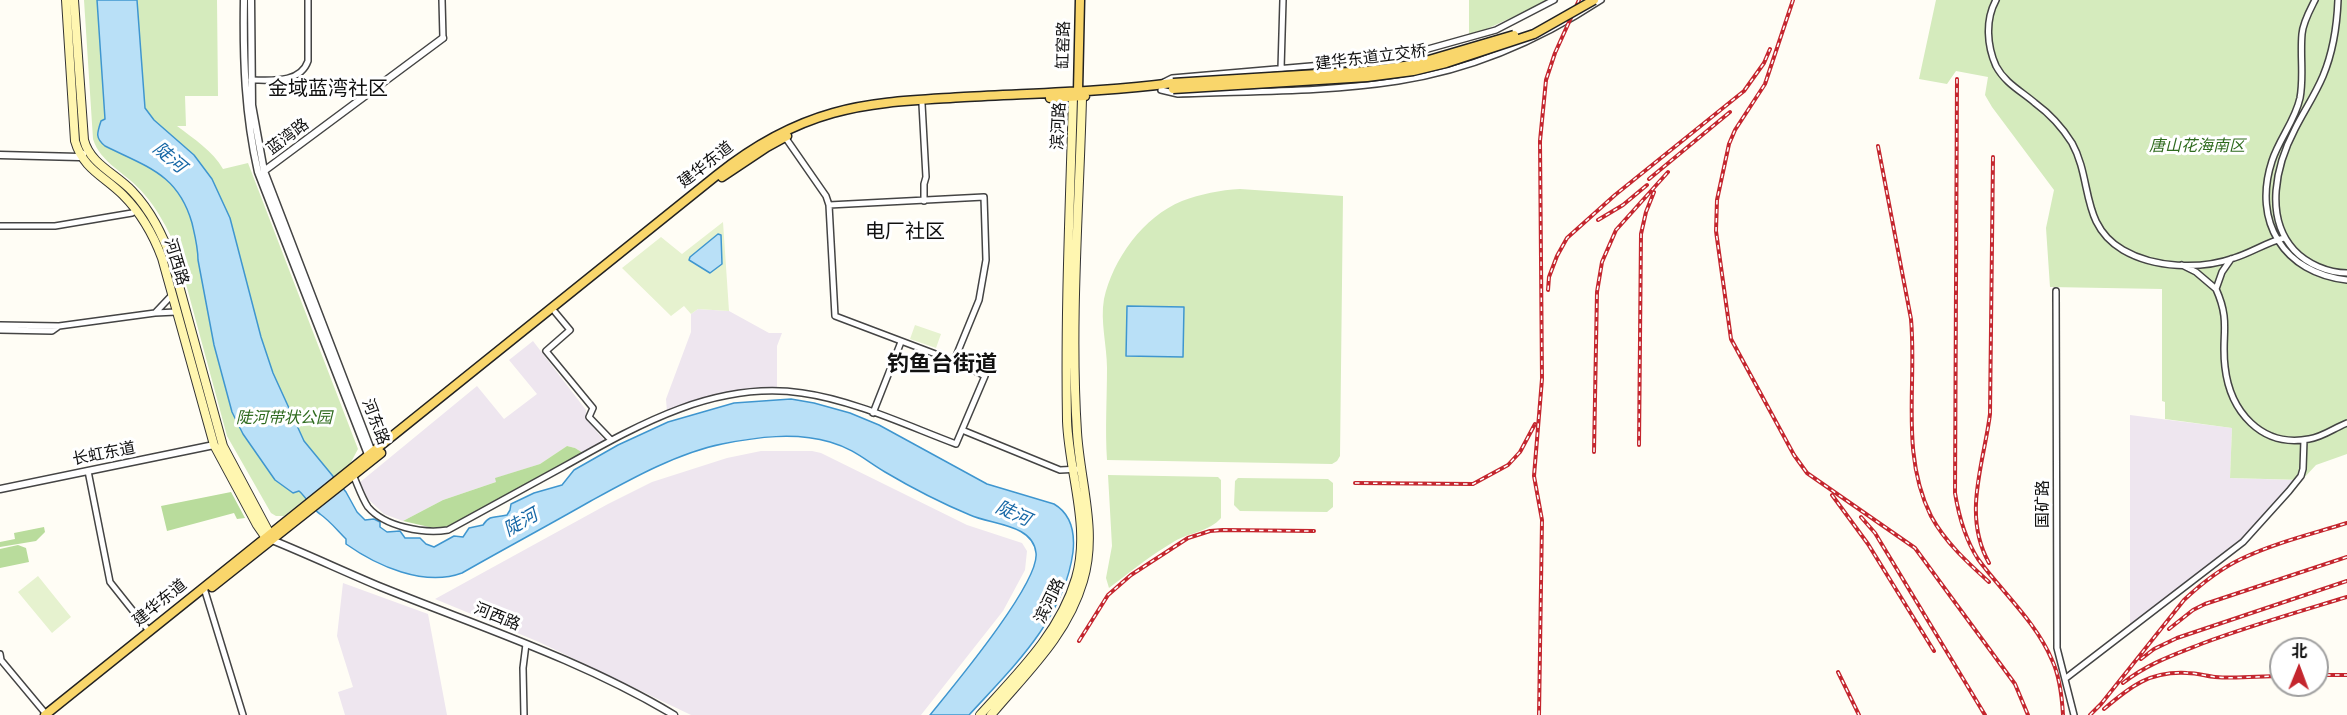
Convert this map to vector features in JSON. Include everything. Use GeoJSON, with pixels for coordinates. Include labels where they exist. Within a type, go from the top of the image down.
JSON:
{"type":"FeatureCollection","features":[{"type":"Feature","properties":{"kind":"main road"},"geometry":{"type":"LineString","coordinates":[[66,0],[75,141],[80,157]]}},
{"type":"Feature","properties":{"kind":"main road"},"geometry":{"type":"LineString","coordinates":[[74,0],[84,140],[87,151]]}},
{"type":"Feature","properties":{"kind":"main road","name":"缸窑路"},"geometry":{"type":"LineString","coordinates":[[1077,95],[1080,0]]}},
{"type":"Feature","properties":{"kind":"main road","name":"建华东道立交桥"},"geometry":{"type":"LineString","coordinates":[[1173,86],[1354,72],[1412,65],[1533,29],[1584,0]]}},
{"type":"Feature","properties":{"kind":"main road","name":"建华东道立交桥"},"geometry":{"type":"LineString","coordinates":[[1173,86],[1367,77],[1413,71],[1446,63],[1534,34],[1594,0]]}},
{"type":"Feature","properties":{"kind":"main road","name":"建华东道"},"geometry":{"type":"LineString","coordinates":[[372,456],[723,177],[785,137],[834,118],[876,109],[1173,86]]}},
{"type":"Feature","properties":{"kind":"main road","name":"建华东道"},"geometry":{"type":"LineString","coordinates":[[53,715],[204,590],[348,478],[739,157],[773,137],[813,119],[854,108],[921,99],[1077,95]]}},
{"type":"Feature","properties":{"kind":"main road","name":"滨河路"},"geometry":{"type":"LineString","coordinates":[[992,715],[1047,652],[1077,599],[1088,562],[1090,540],[1067,423],[1067,338],[1077,95]]}},
{"type":"Feature","properties":{"kind":"main road","name":"河西路"},"geometry":{"type":"LineString","coordinates":[[87,151],[130,189],[146,207],[165,240],[223,446],[270,537]]}},
{"type":"Feature","properties":{"kind":"main road","name":"河西路"},"geometry":{"type":"LineString","coordinates":[[80,157],[125,196],[154,237],[214,446],[270,537]]}},
{"type":"Feature","properties":{"kind":"main road","name":"滨河路"},"geometry":{"type":"LineString","coordinates":[[980,715],[1038,651],[1055,626],[1075,581],[1082,542],[1077,469]]}},
{"type":"Feature","properties":{"kind":"main road","name":"建华东道"},"geometry":{"type":"LineString","coordinates":[[45,715],[204,590]]}},
{"type":"Feature","properties":{"kind":"street","name":"河东路"},"geometry":{"type":"LineString","coordinates":[[244,0],[244,86],[248,125],[258,172],[372,456]]}},
{"type":"Feature","properties":{"kind":"street","name":"河东路"},"geometry":{"type":"LineString","coordinates":[[251,0],[252,105],[264,171],[372,456]]}},
{"type":"Feature","properties":{"kind":"street"},"geometry":{"type":"LineString","coordinates":[[251,80],[284,80],[293,77],[306,67],[308,61],[308,0]]}},
{"type":"Feature","properties":{"kind":"street"},"geometry":{"type":"LineString","coordinates":[[442,0],[442,38]]}},
{"type":"Feature","properties":{"kind":"street"},"geometry":{"type":"LineString","coordinates":[[1281,69],[1283,0]]}},
{"type":"Feature","properties":{"kind":"street"},"geometry":{"type":"LineString","coordinates":[[1554,0],[1496,30],[1439,47],[1368,61],[1172,78],[1161,87],[1178,94],[1400,81],[1461,67],[1499,54],[1555,28],[1601,0]]}},
{"type":"Feature","properties":{"kind":"street"},"geometry":{"type":"LineString","coordinates":[[1996,0],[1988,31],[1996,67],[2008,82],[2053,118],[2063,129],[2080,161],[2090,209],[2097,226],[2109,240],[2122,250],[2161,263],[2180,265],[2231,259],[2284,238]]}},
{"type":"Feature","properties":{"kind":"street"},"geometry":{"type":"LineString","coordinates":[[2315,0],[2302,33],[2301,90],[2296,111],[2279,145],[2268,175],[2268,215],[2277,240],[2292,258],[2327,277],[2347,280]]}},
{"type":"Feature","properties":{"kind":"street"},"geometry":{"type":"LineString","coordinates":[[2338,0],[2335,33],[2329,60],[2288,144],[2278,173],[2277,216],[2284,238],[2295,252],[2315,266],[2328,271],[2347,273]]}},
{"type":"Feature","properties":{"kind":"street","name":"蓝湾路"},"geometry":{"type":"LineString","coordinates":[[264,171],[442,38]]}},
{"type":"Feature","properties":{"kind":"street"},"geometry":{"type":"LineString","coordinates":[[922,104],[926,177],[924,201]]}},
{"type":"Feature","properties":{"kind":"street"},"geometry":{"type":"LineString","coordinates":[[2296,111],[2304,114]]}},
{"type":"Feature","properties":{"kind":"street"},"geometry":{"type":"LineString","coordinates":[[348,478],[367,506],[377,514],[414,529],[439,532],[448,530],[611,440],[668,413],[748,391],[779,390],[828,398],[957,444],[985,376],[954,361],[835,316],[829,205],[826,196],[785,137]]}},
{"type":"Feature","properties":{"kind":"street"},"geometry":{"type":"LineString","coordinates":[[0,155],[80,157],[87,151]]}},
{"type":"Feature","properties":{"kind":"street"},"geometry":{"type":"LineString","coordinates":[[829,205],[984,197],[986,260],[979,300],[954,361]]}},
{"type":"Feature","properties":{"kind":"street"},"geometry":{"type":"LineString","coordinates":[[0,226],[55,226],[132,213],[136,210]]}},
{"type":"Feature","properties":{"kind":"street"},"geometry":{"type":"LineString","coordinates":[[2216,289],[2222,272],[2231,259]]}},
{"type":"Feature","properties":{"kind":"street"},"geometry":{"type":"LineString","coordinates":[[2180,265],[2196,272],[2216,289],[2225,316],[2226,376],[2232,395],[2251,425],[2278,439],[2304,440],[2325,434],[2347,423]]}},
{"type":"Feature","properties":{"kind":"street","name":"国矿路"},"geometry":{"type":"LineString","coordinates":[[2056,291],[2057,648],[2074,715]]}},
{"type":"Feature","properties":{"kind":"street"},"geometry":{"type":"LineString","coordinates":[[155,312],[172,295]]}},
{"type":"Feature","properties":{"kind":"street"},"geometry":{"type":"LineString","coordinates":[[0,325],[59,326],[155,312],[176,312]]}},
{"type":"Feature","properties":{"kind":"street"},"geometry":{"type":"LineString","coordinates":[[555,312],[570,330],[546,351],[593,408],[589,417],[611,440]]}},
{"type":"Feature","properties":{"kind":"street"},"geometry":{"type":"LineString","coordinates":[[0,330],[52,331],[59,326]]}},
{"type":"Feature","properties":{"kind":"street"},"geometry":{"type":"LineString","coordinates":[[873,413],[901,342]]}},
{"type":"Feature","properties":{"kind":"street"},"geometry":{"type":"LineString","coordinates":[[962,430],[1060,470],[1077,469]]}},
{"type":"Feature","properties":{"kind":"street"},"geometry":{"type":"LineString","coordinates":[[2066,678],[2242,542],[2301,476],[2304,440]]}},
{"type":"Feature","properties":{"kind":"street","name":"长虹东道"},"geometry":{"type":"LineString","coordinates":[[0,489],[214,446]]}},
{"type":"Feature","properties":{"kind":"street"},"geometry":{"type":"LineString","coordinates":[[88,471],[110,582],[149,631]]}},
{"type":"Feature","properties":{"kind":"street","name":"河西路"},"geometry":{"type":"LineString","coordinates":[[270,537],[381,587],[606,678],[674,715]]}},
{"type":"Feature","properties":{"kind":"street"},"geometry":{"type":"LineString","coordinates":[[204,590],[243,715]]}},
{"type":"Feature","properties":{"kind":"street"},"geometry":{"type":"LineString","coordinates":[[524,715],[523,668],[526,644]]}},
{"type":"Feature","properties":{"kind":"street"},"geometry":{"type":"LineString","coordinates":[[0,654],[1,660],[45,715]]}},
{"type":"Feature","properties":{"kind":"shaded area"},"geometry":{"type":"Polygon","coordinates":[[[698,309],[729,311],[769,333],[782,333],[777,346],[777,387],[733,391],[667,412],[666,399],[691,332],[691,314],[698,309]]]}},
{"type":"Feature","properties":{"kind":"shaded area"},"geometry":{"type":"Polygon","coordinates":[[[533,341],[586,410],[587,420],[605,441],[583,453],[567,446],[540,464],[496,478],[496,482],[443,500],[403,521],[384,514],[368,499],[359,483],[477,386],[504,419],[537,394],[509,360],[533,341]]]}},
{"type":"Feature","properties":{"kind":"shaded area"},"geometry":{"type":"Polygon","coordinates":[[[2130,415],[2232,428],[2230,478],[2294,480],[2243,537],[2130,625],[2130,415]]]}},
{"type":"Feature","properties":{"kind":"shaded area"},"geometry":{"type":"Polygon","coordinates":[[[761,451],[821,453],[967,525],[1022,543],[1027,551],[1025,570],[1003,611],[921,715],[691,715],[539,642],[435,599],[652,482],[727,458],[761,451]]]}},
{"type":"Feature","properties":{"kind":"shaded area"},"geometry":{"type":"Polygon","coordinates":[[[343,583],[428,614],[447,715],[345,715],[338,692],[353,687],[337,636],[343,583]]]}},
{"type":"Feature","properties":{"kind":"green space","name":"陡河带状公园"},"geometry":{"type":"Polygon","coordinates":[[[84,0],[217,0],[218,96],[185,96],[186,126],[177,126],[209,151],[223,169],[248,163],[358,449],[350,464],[284,516],[271,513],[227,436],[176,247],[169,233],[149,200],[138,187],[108,162],[93,139],[84,0]]]}},
{"type":"Feature","properties":{"kind":"green space"},"geometry":{"type":"Polygon","coordinates":[[[1469,0],[1550,0],[1469,37],[1469,0]]]}},
{"type":"Feature","properties":{"kind":"green space","name":"唐山花海南区"},"geometry":{"type":"Polygon","coordinates":[[[1936,0],[2347,0],[2347,454],[2316,465],[2302,480],[2230,478],[2232,428],[2165,419],[2165,402],[2162,401],[2162,289],[2050,287],[2046,228],[2054,190],[1992,107],[1985,95],[1988,77],[1956,71],[1947,84],[1919,79],[1936,0]]]}},
{"type":"Feature","properties":{"kind":"green space"},"geometry":{"type":"Polygon","coordinates":[[[1240,189],[1343,196],[1340,456],[1332,464],[1107,460],[1107,368],[1103,307],[1114,269],[1143,228],[1168,208],[1203,194],[1240,189]]]}},
{"type":"Feature","properties":{"kind":"green space"},"geometry":{"type":"Polygon","coordinates":[[[723,222],[729,311],[698,309],[691,314],[684,306],[671,316],[622,268],[661,237],[682,254],[723,222]]]}},
{"type":"Feature","properties":{"kind":"green space"},"geometry":{"type":"Polygon","coordinates":[[[915,325],[941,334],[936,348],[910,339],[915,325]]]}},
{"type":"Feature","properties":{"kind":"green space"},"geometry":{"type":"Polygon","coordinates":[[[567,446],[583,453],[452,525],[438,529],[403,521],[443,500],[496,482],[495,478],[540,464],[567,446]]]}},
{"type":"Feature","properties":{"kind":"green space"},"geometry":{"type":"Polygon","coordinates":[[[1108,475],[1218,477],[1221,480],[1221,518],[1211,526],[1166,546],[1109,588],[1106,578],[1112,546],[1108,475]]]}},
{"type":"Feature","properties":{"kind":"green space"},"geometry":{"type":"Polygon","coordinates":[[[1238,478],[1328,479],[1333,483],[1333,507],[1327,512],[1240,511],[1234,505],[1235,481],[1238,478]]]}},
{"type":"Feature","properties":{"kind":"green space"},"geometry":{"type":"Polygon","coordinates":[[[231,492],[245,518],[237,519],[234,513],[167,531],[161,506],[231,492]]]}},
{"type":"Feature","properties":{"kind":"green space"},"geometry":{"type":"Polygon","coordinates":[[[44,527],[45,532],[36,541],[0,547],[0,542],[15,539],[14,533],[44,527]]]}},
{"type":"Feature","properties":{"kind":"green space"},"geometry":{"type":"Polygon","coordinates":[[[18,545],[26,548],[29,562],[0,568],[0,549],[18,545]]]}},
{"type":"Feature","properties":{"kind":"green space"},"geometry":{"type":"Polygon","coordinates":[[[38,576],[71,617],[52,633],[18,592],[38,576]]]}},
{"type":"Feature","properties":{"kind":"water","name":"陡河"},"geometry":{"type":"Polygon","coordinates":[[[97,0],[137,0],[145,108],[154,120],[194,155],[212,179],[230,218],[261,337],[273,373],[304,441],[346,492],[357,512],[365,520],[374,519],[380,522],[380,527],[387,532],[400,531],[405,538],[420,538],[426,544],[434,547],[454,536],[463,537],[469,528],[483,525],[491,518],[507,515],[511,504],[534,493],[562,485],[574,470],[618,445],[668,422],[734,403],[791,399],[814,403],[850,413],[879,425],[987,484],[1054,504],[1060,508],[1071,525],[1073,552],[1068,576],[1059,599],[1034,641],[969,715],[930,715],[1010,611],[1033,568],[1036,553],[1033,543],[1020,531],[970,515],[927,495],[846,448],[830,442],[803,437],[735,441],[688,454],[620,485],[462,573],[447,577],[417,576],[401,572],[372,560],[346,544],[346,539],[314,509],[299,491],[293,493],[275,480],[243,434],[232,412],[214,345],[196,242],[186,206],[178,193],[159,174],[105,146],[98,138],[101,121],[105,119],[97,0]]]}},
{"type":"Feature","properties":{"kind":"water"},"geometry":{"type":"Polygon","coordinates":[[[718,234],[721,235],[722,264],[710,273],[689,260],[718,234]]]}},
{"type":"Feature","properties":{"kind":"water"},"geometry":{"type":"Polygon","coordinates":[[[1127,306],[1184,307],[1183,357],[1126,356],[1127,306]]]}},
{"type":"Feature","properties":{"kind":"railway"},"geometry":{"type":"LineString","coordinates":[[1539,715],[1542,520],[1534,476],[1542,379],[1540,141],[1546,80],[1555,53],[1579,0]]}},
{"type":"Feature","properties":{"kind":"railway"},"geometry":{"type":"LineString","coordinates":[[1793,0],[1765,84],[1735,130],[1729,144],[1717,200],[1716,231],[1731,339],[1794,455],[1807,473],[1915,548],[2015,684],[2028,715]]}},
{"type":"Feature","properties":{"kind":"railway"},"geometry":{"type":"LineString","coordinates":[[1548,290],[1549,277],[1567,238],[1615,195],[1744,91],[1764,63],[1770,49]]}},
{"type":"Feature","properties":{"kind":"railway"},"geometry":{"type":"LineString","coordinates":[[1957,79],[1955,493],[1963,528],[1973,551],[2028,620],[2052,660],[2059,680],[2063,715]]}},
{"type":"Feature","properties":{"kind":"railway"},"geometry":{"type":"LineString","coordinates":[[1649,179],[1730,112]]}},
{"type":"Feature","properties":{"kind":"railway"},"geometry":{"type":"LineString","coordinates":[[1878,146],[1911,319],[1913,444],[1921,492],[1931,516],[1943,534],[1989,582]]}},
{"type":"Feature","properties":{"kind":"railway"},"geometry":{"type":"LineString","coordinates":[[1989,563],[1981,545],[1976,508],[1977,489],[1990,414],[1993,157]]}},
{"type":"Feature","properties":{"kind":"railway"},"geometry":{"type":"LineString","coordinates":[[1594,452],[1597,292],[1602,262],[1616,230],[1668,172]]}},
{"type":"Feature","properties":{"kind":"railway"},"geometry":{"type":"LineString","coordinates":[[1598,220],[1623,205],[1647,185]]}},
{"type":"Feature","properties":{"kind":"railway"},"geometry":{"type":"LineString","coordinates":[[1639,445],[1641,234],[1654,192]]}},
{"type":"Feature","properties":{"kind":"railway"},"geometry":{"type":"LineString","coordinates":[[1355,483],[1473,484],[1508,465],[1520,452],[1535,424]]}},
{"type":"Feature","properties":{"kind":"railway"},"geometry":{"type":"LineString","coordinates":[[1832,495],[1868,544],[1934,651]]}},
{"type":"Feature","properties":{"kind":"railway"},"geometry":{"type":"LineString","coordinates":[[1861,517],[1875,533],[1985,715]]}},
{"type":"Feature","properties":{"kind":"railway"},"geometry":{"type":"LineString","coordinates":[[2090,715],[2184,600],[2211,577],[2254,553],[2347,523]]}},
{"type":"Feature","properties":{"kind":"railway"},"geometry":{"type":"LineString","coordinates":[[1079,641],[1108,595],[1131,575],[1188,538],[1210,531],[1223,530],[1314,531]]}},
{"type":"Feature","properties":{"kind":"railway"},"geometry":{"type":"LineString","coordinates":[[2169,629],[2193,610],[2205,604],[2347,557]]}},
{"type":"Feature","properties":{"kind":"railway"},"geometry":{"type":"LineString","coordinates":[[2141,659],[2154,649],[2177,638],[2347,581]]}},
{"type":"Feature","properties":{"kind":"railway"},"geometry":{"type":"LineString","coordinates":[[2123,683],[2151,665],[2201,644],[2347,597]]}},
{"type":"Feature","properties":{"kind":"railway"},"geometry":{"type":"LineString","coordinates":[[1838,672],[1859,715]]}},
{"type":"Feature","properties":{"kind":"railway"},"geometry":{"type":"LineString","coordinates":[[2104,709],[2132,687],[2152,677],[2162,675],[2191,673],[2232,678],[2269,676]]}},
{"type":"Feature","properties":{"kind":"railway"},"geometry":{"type":"LineString","coordinates":[[2329,675],[2347,675]]}},
{"type":"Feature","properties":{"kind":"district","name":"金域蓝湾社区"},"geometry":{"type":"Point","coordinates":[328,89]}},
{"type":"Feature","properties":{"kind":"district","name":"电厂社区"},"geometry":{"type":"Point","coordinates":[905,232]}},
{"type":"Feature","properties":{"kind":"district","name":"钓鱼台街道"},"geometry":{"type":"Point","coordinates":[942,365]}}]}
